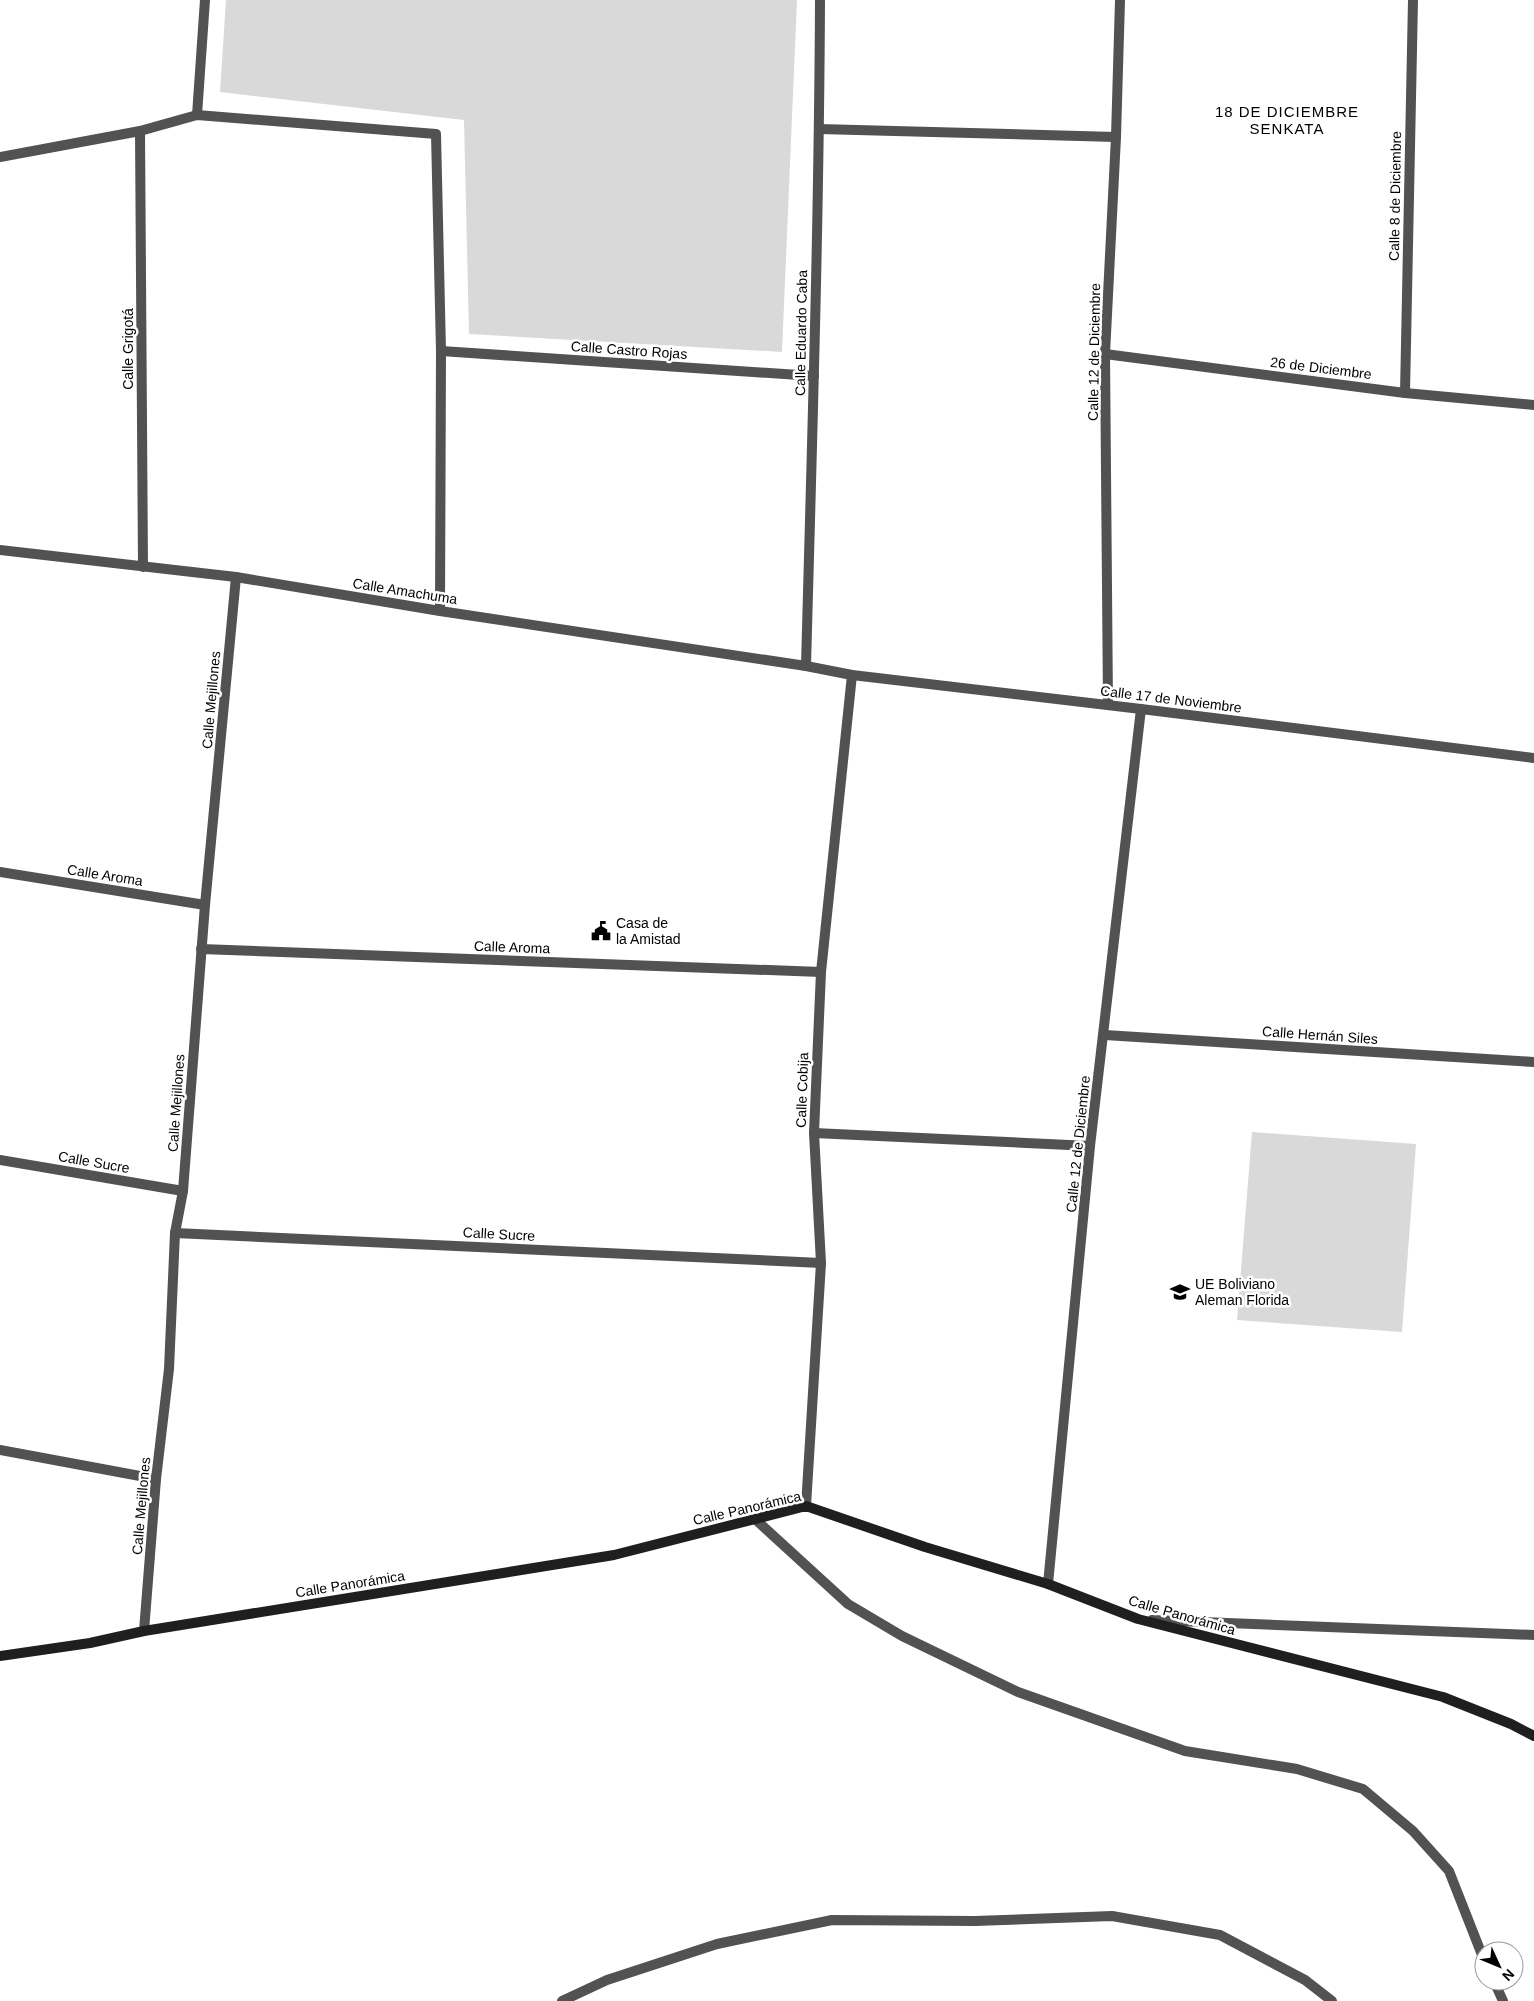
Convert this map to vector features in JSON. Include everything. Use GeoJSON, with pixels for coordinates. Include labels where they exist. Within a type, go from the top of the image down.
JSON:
{"type":"FeatureCollection","features":[{"type":"Feature","properties":{"kind":"street"},"geometry":{"type":"LineString","coordinates":[[198,115],[205,0]]}},
{"type":"Feature","properties":{"kind":"street","name":"Calle Eduardo Caba"},"geometry":{"type":"LineString","coordinates":[[806,666],[820,130],[820,0]]}},
{"type":"Feature","properties":{"kind":"street","name":"Calle 12 de Diciembre"},"geometry":{"type":"LineString","coordinates":[[1108,705],[1105,354],[1116,137],[1120,0]]}},
{"type":"Feature","properties":{"kind":"street","name":"Calle 8 de Diciembre"},"geometry":{"type":"LineString","coordinates":[[1405,393],[1412,0]]}},
{"type":"Feature","properties":{"kind":"street"},"geometry":{"type":"LineString","coordinates":[[0,157],[140,131],[198,115],[436,134],[441,351],[440,611]]}},
{"type":"Feature","properties":{"kind":"street"},"geometry":{"type":"LineString","coordinates":[[820,130],[1116,137]]}},
{"type":"Feature","properties":{"kind":"street","name":"Calle Grigotá"},"geometry":{"type":"LineString","coordinates":[[140,131],[143,566]]}},
{"type":"Feature","properties":{"kind":"street","name":"Calle Castro Rojas"},"geometry":{"type":"LineString","coordinates":[[441,351],[814,376]]}},
{"type":"Feature","properties":{"kind":"street","name":"26 de Diciembre"},"geometry":{"type":"LineString","coordinates":[[1105,354],[1405,393],[1534,405]]}},
{"type":"Feature","properties":{"kind":"street","name":"Calle Amachuma"},"geometry":{"type":"LineString","coordinates":[[0,550],[236,578],[806,666]]}},
{"type":"Feature","properties":{"kind":"street","name":"Calle Mejillones"},"geometry":{"type":"LineString","coordinates":[[144,1631],[156,1479],[169,1370],[176,1233],[183,1191],[201,949],[236,578]]}},
{"type":"Feature","properties":{"kind":"street","name":"Calle 17 de Noviembre"},"geometry":{"type":"LineString","coordinates":[[806,666],[852,675],[1534,758]]}},
{"type":"Feature","properties":{"kind":"street","name":"Calle Cobija"},"geometry":{"type":"LineString","coordinates":[[806,1506],[821,1263],[814,1133],[821,972],[852,675]]}},
{"type":"Feature","properties":{"kind":"street","name":"Calle 12 de Diciembre"},"geometry":{"type":"LineString","coordinates":[[1048,1584],[1090,1146],[1105,1035],[1141,709]]}},
{"type":"Feature","properties":{"kind":"street","name":"Calle Aroma"},"geometry":{"type":"LineString","coordinates":[[0,872],[205,905]]}},
{"type":"Feature","properties":{"kind":"street","name":"Calle Aroma"},"geometry":{"type":"LineString","coordinates":[[201,949],[821,972]]}},
{"type":"Feature","properties":{"kind":"street","name":"Calle Hernán Siles"},"geometry":{"type":"LineString","coordinates":[[1105,1035],[1534,1062]]}},
{"type":"Feature","properties":{"kind":"street"},"geometry":{"type":"LineString","coordinates":[[814,1133],[1090,1146]]}},
{"type":"Feature","properties":{"kind":"street","name":"Calle Sucre"},"geometry":{"type":"LineString","coordinates":[[0,1160],[183,1191]]}},
{"type":"Feature","properties":{"kind":"street","name":"Calle Sucre"},"geometry":{"type":"LineString","coordinates":[[176,1233],[821,1263]]}},
{"type":"Feature","properties":{"kind":"street"},"geometry":{"type":"LineString","coordinates":[[0,1450],[156,1479]]}},
{"type":"Feature","properties":{"kind":"street","name":"Calle Panorámica"},"geometry":{"type":"LineString","coordinates":[[0,1656],[90,1644],[144,1631],[614,1555],[806,1506],[925,1547],[1048,1584],[1138,1619],[1443,1697],[1511,1724],[1534,1736]]}},
{"type":"Feature","properties":{"kind":"street"},"geometry":{"type":"LineString","coordinates":[[754,1519],[848,1604],[902,1636],[1018,1692],[1184,1751],[1298,1769],[1363,1789],[1413,1831],[1449,1872],[1476,1941]]}},
{"type":"Feature","properties":{"kind":"street"},"geometry":{"type":"LineString","coordinates":[[1138,1619],[1534,1635]]}},
{"type":"Feature","properties":{"kind":"street"},"geometry":{"type":"LineString","coordinates":[[562,2001],[607,1980],[717,1944],[832,1920],[975,1921],[1112,1916],[1220,1935],[1305,1980],[1332,2001]]}},
{"type":"Feature","properties":{"kind":"shaded area"},"geometry":{"type":"Polygon","coordinates":[[[226,0],[797,0],[782,352],[469,334],[464,120],[220,92],[226,0]]]}},
{"type":"Feature","properties":{"kind":"shaded area"},"geometry":{"type":"Polygon","coordinates":[[[1252,1132],[1416,1144],[1402,1332],[1237,1320],[1252,1132]]]}},
{"type":"Feature","properties":{"kind":"place","name":"Casa de la Amistad"},"geometry":{"type":"Point","coordinates":[601,931]}},
{"type":"Feature","properties":{"kind":"place","name":"UE Boliviano Aleman Florida"},"geometry":{"type":"Point","coordinates":[1180,1292]}},
{"type":"Feature","properties":{"kind":"district","name":"18 DE DICIEMBRE SENKATA"},"geometry":{"type":"Point","coordinates":[1287,120]}}]}
